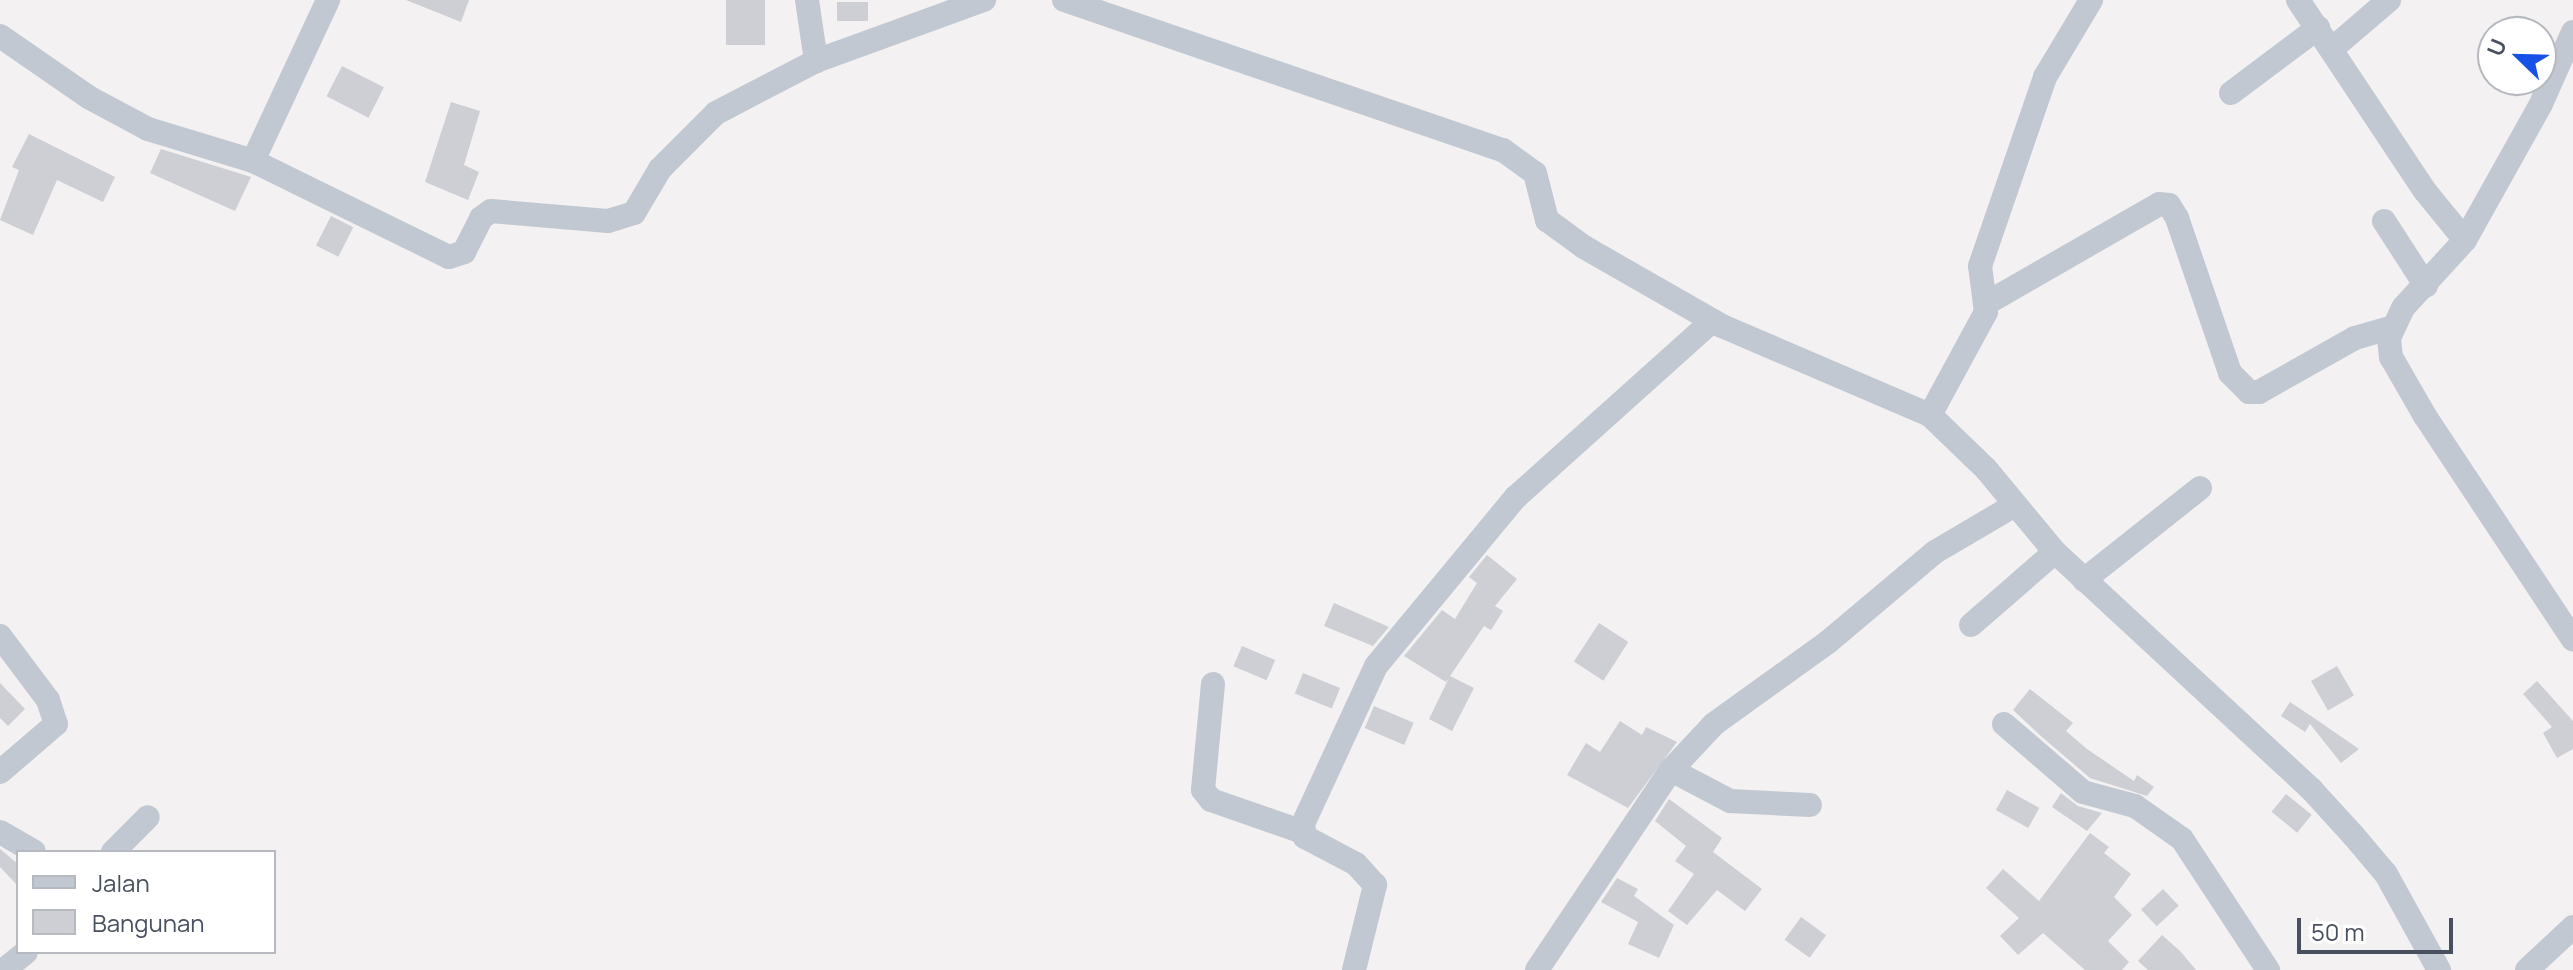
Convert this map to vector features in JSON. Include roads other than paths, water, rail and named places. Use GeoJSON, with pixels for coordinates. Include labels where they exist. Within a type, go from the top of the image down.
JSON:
{"type":"FeatureCollection","features":[{"type":"Feature","properties":{"kind":"street"},"geometry":{"type":"LineString","coordinates":[[253,161],[328,0]]}},
{"type":"Feature","properties":{"kind":"street"},"geometry":{"type":"LineString","coordinates":[[807,0],[816,61]]}},
{"type":"Feature","properties":{"kind":"street"},"geometry":{"type":"LineString","coordinates":[[0,36],[90,98],[148,129],[253,161],[455,257],[491,211],[608,221],[634,213],[660,169],[716,113],[816,61],[984,0]]}},
{"type":"Feature","properties":{"kind":"street"},"geometry":{"type":"LineString","coordinates":[[1064,0],[1503,150],[1535,173],[1551,224],[1712,321],[1930,415],[1986,469],[2013,506],[2055,552],[2311,789],[2386,874],[2439,970]]}},
{"type":"Feature","properties":{"kind":"street"},"geometry":{"type":"LineString","coordinates":[[1930,415],[1986,312],[1980,266],[2053,60],[2091,0]]}},
{"type":"Feature","properties":{"kind":"street"},"geometry":{"type":"LineString","coordinates":[[2298,0],[2333,48],[2425,191],[2465,240]]}},
{"type":"Feature","properties":{"kind":"street"},"geometry":{"type":"LineString","coordinates":[[2333,48],[2389,0]]}},
{"type":"Feature","properties":{"kind":"street"},"geometry":{"type":"LineString","coordinates":[[2231,93],[2318,28]]}},
{"type":"Feature","properties":{"kind":"street"},"geometry":{"type":"LineString","coordinates":[[2573,32],[2541,104],[2465,240],[2391,328],[2389,347],[2401,377],[2573,640]]}},
{"type":"Feature","properties":{"kind":"street"},"geometry":{"type":"LineString","coordinates":[[1987,303],[2159,204],[2169,205],[2177,218],[2230,373],[2249,392],[2259,392],[2355,338],[2391,328]]}},
{"type":"Feature","properties":{"kind":"street"},"geometry":{"type":"LineString","coordinates":[[2384,221],[2426,286]]}},
{"type":"Feature","properties":{"kind":"street"},"geometry":{"type":"LineString","coordinates":[[1303,832],[1354,707],[1394,640],[1516,497],[1712,321]]}},
{"type":"Feature","properties":{"kind":"street"},"geometry":{"type":"LineString","coordinates":[[2084,580],[2200,488]]}},
{"type":"Feature","properties":{"kind":"street"},"geometry":{"type":"LineString","coordinates":[[1543,967],[1671,770],[1714,724],[1828,642],[1935,552],[2013,506]]}},
{"type":"Feature","properties":{"kind":"street"},"geometry":{"type":"LineString","coordinates":[[1971,625],[2055,552]]}},
{"type":"Feature","properties":{"kind":"street"},"geometry":{"type":"LineString","coordinates":[[0,636],[48,700],[56,724],[0,772]]}},
{"type":"Feature","properties":{"kind":"street"},"geometry":{"type":"LineString","coordinates":[[1213,684],[1203,790],[1211,800],[1303,832],[1356,864],[1375,885],[1354,970]]}},
{"type":"Feature","properties":{"kind":"street"},"geometry":{"type":"LineString","coordinates":[[2004,724],[2083,792],[2135,806],[2182,839],[2268,970]]}},
{"type":"Feature","properties":{"kind":"street"},"geometry":{"type":"LineString","coordinates":[[1671,770],[1730,801],[1810,805]]}},
{"type":"Feature","properties":{"kind":"street"},"geometry":{"type":"LineString","coordinates":[[115,850],[148,817]]}},
{"type":"Feature","properties":{"kind":"street"},"geometry":{"type":"LineString","coordinates":[[0,832],[31,850]]}},
{"type":"Feature","properties":{"kind":"street"},"geometry":{"type":"LineString","coordinates":[[2527,970],[2573,927]]}},
{"type":"Feature","properties":{"kind":"street"},"geometry":{"type":"LineString","coordinates":[[4,970],[24,954]]}}]}
